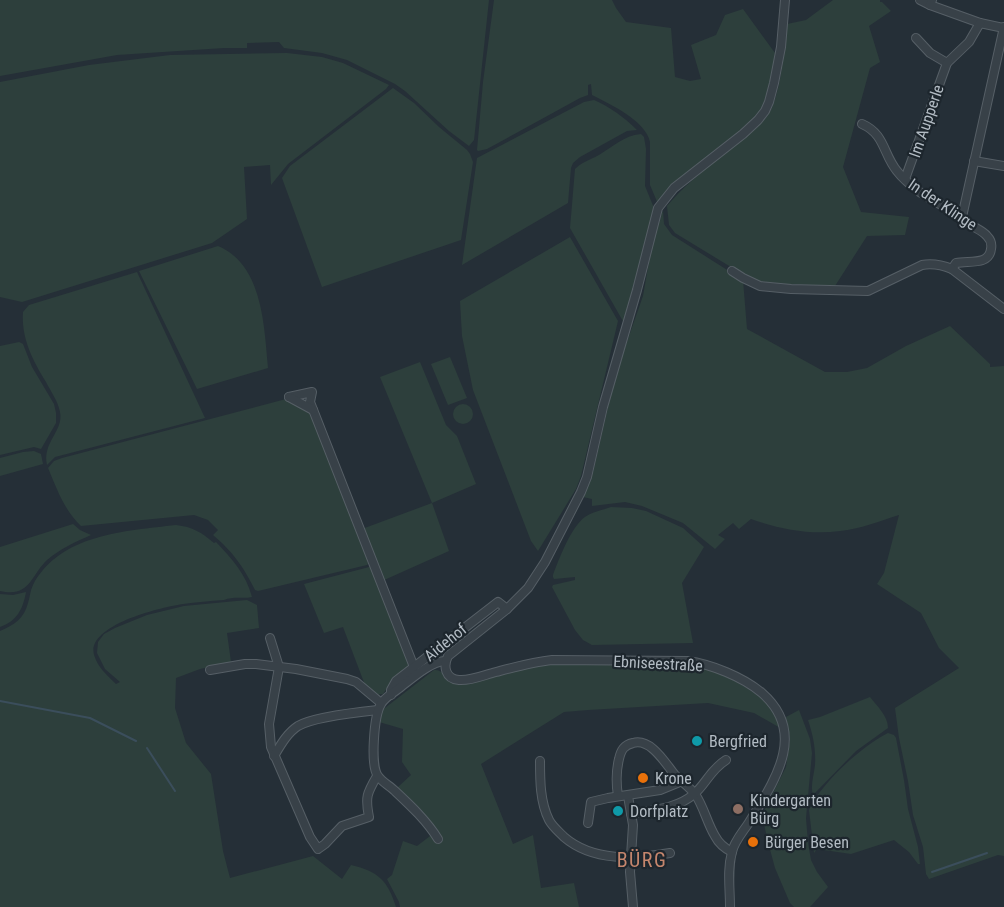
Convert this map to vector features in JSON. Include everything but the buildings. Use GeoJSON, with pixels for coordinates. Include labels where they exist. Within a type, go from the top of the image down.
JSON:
{"type":"FeatureCollection","features":[{"type":"Feature","properties":{"kind":"street"},"geometry":{"type":"LineString","coordinates":[[438,839],[430,826],[377,776],[373,750],[380,706],[391,694],[435,663],[445,661],[448,656],[507,609],[535,579],[587,477],[603,407],[658,208],[674,188],[743,134],[759,120],[765,111],[770,102],[781,47],[785,0]]}},
{"type":"Feature","properties":{"kind":"street"},"geometry":{"type":"LineString","coordinates":[[921,0],[980,22],[1004,27],[962,218]]}},
{"type":"Feature","properties":{"kind":"street","name":"Im Aupperle"},"geometry":{"type":"LineString","coordinates":[[905,179],[947,63],[969,42],[980,22]]}},
{"type":"Feature","properties":{"kind":"street","name":"Im Aupperle"},"geometry":{"type":"LineString","coordinates":[[916,38],[930,53],[947,63]]}},
{"type":"Feature","properties":{"kind":"street","name":"In der Klinge"},"geometry":{"type":"LineString","coordinates":[[862,124],[871,128],[878,135],[897,171],[905,179],[931,200],[987,235],[991,249],[986,258],[978,262],[956,263],[952,269]]}},
{"type":"Feature","properties":{"kind":"street"},"geometry":{"type":"LineString","coordinates":[[974,161],[1004,166]]}},
{"type":"Feature","properties":{"kind":"street"},"geometry":{"type":"LineString","coordinates":[[732,271],[743,279],[760,286],[868,291],[921,265],[943,265],[952,269],[1004,309]]}},
{"type":"Feature","properties":{"kind":"street"},"geometry":{"type":"LineString","coordinates":[[313,410],[414,667]]}},
{"type":"Feature","properties":{"kind":"street","name":"Aidehof"},"geometry":{"type":"LineString","coordinates":[[391,694],[396,681],[498,602],[507,609]]}},
{"type":"Feature","properties":{"kind":"street"},"geometry":{"type":"LineString","coordinates":[[270,638],[279,667],[268,734],[274,756],[310,837],[318,849],[342,825],[369,817],[367,794],[377,776]]}},
{"type":"Feature","properties":{"kind":"street","name":"Ebniseestraße"},"geometry":{"type":"LineString","coordinates":[[445,661],[447,675],[458,680],[479,677],[532,662],[552,660],[687,661],[712,666],[757,689],[770,700],[779,711],[784,723],[786,733],[784,749],[775,779],[732,852],[728,874],[730,907]]}},
{"type":"Feature","properties":{"kind":"street"},"geometry":{"type":"LineString","coordinates":[[210,670],[245,664],[266,664],[332,676],[356,682],[380,706]]}},
{"type":"Feature","properties":{"kind":"street"},"geometry":{"type":"LineString","coordinates":[[274,756],[285,739],[303,724],[380,706]]}},
{"type":"Feature","properties":{"kind":"street"},"geometry":{"type":"LineString","coordinates":[[618,796],[616,775],[621,751],[624,746],[640,742],[658,754],[695,794],[714,835],[722,846],[732,852]]}},
{"type":"Feature","properties":{"kind":"street"},"geometry":{"type":"LineString","coordinates":[[631,814],[668,807],[683,801],[695,794],[715,768],[726,760]]}},
{"type":"Feature","properties":{"kind":"street"},"geometry":{"type":"LineString","coordinates":[[540,761],[541,790],[549,821],[569,841],[580,848],[609,856],[631,857],[670,853]]}},
{"type":"Feature","properties":{"kind":"street"},"geometry":{"type":"LineString","coordinates":[[588,823],[591,802],[660,790],[682,781]]}},
{"type":"Feature","properties":{"kind":"street"},"geometry":{"type":"LineString","coordinates":[[628,796],[633,825],[630,883],[633,907]]}},
{"type":"Feature","properties":{"kind":"shaded area"},"geometry":{"type":"Polygon","coordinates":[[[0,0],[489,0],[474,140],[469,146],[395,84],[347,60],[322,53],[284,48],[279,42],[247,43],[247,48],[117,55],[0,76],[0,0]]]}},
{"type":"Feature","properties":{"kind":"shaded area"},"geometry":{"type":"Polygon","coordinates":[[[494,0],[612,0],[626,22],[671,28],[675,77],[690,81],[701,79],[691,45],[716,35],[725,15],[743,9],[775,53],[770,88],[756,119],[745,130],[701,162],[658,204],[650,185],[650,142],[647,134],[635,120],[592,95],[591,84],[588,85],[588,95],[487,149],[478,151],[483,82],[494,0]]]}},
{"type":"Feature","properties":{"kind":"shaded area"},"geometry":{"type":"Polygon","coordinates":[[[833,0],[880,0],[891,11],[869,26],[880,62],[870,68],[843,167],[861,212],[909,217],[905,235],[867,236],[835,286],[757,281],[675,233],[669,225],[667,206],[694,179],[764,120],[773,105],[779,86],[787,24],[806,20],[833,0]]]}},
{"type":"Feature","properties":{"kind":"shaded area"},"geometry":{"type":"Polygon","coordinates":[[[287,53],[322,57],[343,63],[389,85],[288,164],[271,185],[270,165],[244,167],[247,219],[212,243],[22,302],[0,297],[0,82],[89,65],[170,55],[287,53]]]}},
{"type":"Feature","properties":{"kind":"shaded area"},"geometry":{"type":"Polygon","coordinates":[[[393,88],[414,103],[470,154],[473,162],[461,240],[322,287],[282,178],[290,166],[393,88]]]}},
{"type":"Feature","properties":{"kind":"shaded area"},"geometry":{"type":"Polygon","coordinates":[[[594,100],[617,113],[637,130],[627,131],[573,163],[568,203],[462,265],[477,158],[584,102],[594,100]]]}},
{"type":"Feature","properties":{"kind":"shaded area"},"geometry":{"type":"Polygon","coordinates":[[[641,134],[644,137],[646,149],[645,186],[654,208],[624,323],[570,228],[575,169],[624,139],[641,134]]]}},
{"type":"Feature","properties":{"kind":"shaded area"},"geometry":{"type":"Polygon","coordinates":[[[663,210],[664,224],[672,235],[743,280],[747,329],[825,372],[847,372],[867,368],[906,346],[950,326],[990,364],[990,367],[1004,366],[1004,856],[998,855],[929,879],[926,874],[923,847],[913,815],[895,708],[959,668],[939,648],[921,613],[877,584],[884,573],[899,515],[855,528],[829,532],[795,530],[751,519],[739,529],[733,523],[718,535],[725,539],[715,549],[683,523],[642,506],[625,502],[592,506],[592,499],[583,497],[593,472],[615,376],[643,296],[652,245],[663,210]]]}},
{"type":"Feature","properties":{"kind":"shaded area"},"geometry":{"type":"Polygon","coordinates":[[[570,237],[618,321],[581,476],[576,489],[538,551],[531,541],[473,390],[462,336],[460,301],[570,237]]]}},
{"type":"Feature","properties":{"kind":"shaded area"},"geometry":{"type":"Polygon","coordinates":[[[218,246],[233,255],[253,282],[262,316],[268,368],[197,389],[139,271],[218,246]]]}},
{"type":"Feature","properties":{"kind":"shaded area"},"geometry":{"type":"Polygon","coordinates":[[[137,272],[205,418],[55,457],[47,465],[47,450],[59,425],[60,412],[29,349],[24,331],[23,312],[29,305],[137,272]]]}},
{"type":"Feature","properties":{"kind":"shaded area"},"geometry":{"type":"Polygon","coordinates":[[[19,342],[23,344],[32,367],[54,404],[56,423],[41,449],[34,447],[0,455],[0,346],[19,342]]]}},
{"type":"Feature","properties":{"kind":"shaded area"},"geometry":{"type":"Polygon","coordinates":[[[450,357],[467,398],[448,405],[431,364],[450,357]]]}},
{"type":"Feature","properties":{"kind":"shaded area"},"geometry":{"type":"Polygon","coordinates":[[[420,362],[446,425],[457,436],[476,484],[432,503],[380,377],[420,362]]]}},
{"type":"Feature","properties":{"kind":"shaded area"},"geometry":{"type":"Polygon","coordinates":[[[291,399],[313,413],[371,561],[367,565],[258,591],[255,590],[232,554],[213,535],[218,530],[208,520],[194,515],[81,526],[65,506],[48,468],[54,461],[62,458],[291,399]]]}},
{"type":"Feature","properties":{"kind":"shaded area"},"geometry":{"type":"Polygon","coordinates":[[[459,404],[467,404],[473,410],[473,418],[467,424],[459,424],[453,418],[453,410],[459,404]]]}},
{"type":"Feature","properties":{"kind":"shaded area"},"geometry":{"type":"Polygon","coordinates":[[[34,451],[41,454],[43,464],[0,476],[0,458],[34,451]]]}},
{"type":"Feature","properties":{"kind":"shaded area"},"geometry":{"type":"Polygon","coordinates":[[[432,503],[449,551],[382,581],[362,529],[432,503]]]}},
{"type":"Feature","properties":{"kind":"shaded area"},"geometry":{"type":"Polygon","coordinates":[[[611,507],[646,511],[683,528],[704,547],[682,583],[693,643],[592,645],[583,640],[575,630],[552,587],[575,580],[575,577],[554,579],[553,575],[566,544],[580,522],[591,514],[611,507]]]}},
{"type":"Feature","properties":{"kind":"shaded area"},"geometry":{"type":"Polygon","coordinates":[[[73,524],[91,535],[52,556],[24,588],[10,592],[0,591],[0,547],[73,524]]]}},
{"type":"Feature","properties":{"kind":"shaded area"},"geometry":{"type":"Polygon","coordinates":[[[176,525],[192,529],[214,543],[216,542],[242,574],[252,597],[173,606],[128,619],[113,626],[102,635],[95,644],[94,655],[98,664],[116,684],[120,682],[105,669],[97,653],[98,642],[104,634],[147,615],[184,606],[247,600],[257,605],[259,628],[227,633],[231,662],[200,669],[176,678],[175,708],[186,743],[211,774],[223,851],[230,878],[313,856],[342,879],[351,865],[375,874],[381,878],[389,890],[396,907],[0,907],[0,631],[14,624],[21,617],[26,609],[33,585],[45,568],[60,555],[77,545],[115,533],[176,525]]]}},
{"type":"Feature","properties":{"kind":"shaded area"},"geometry":{"type":"Polygon","coordinates":[[[373,566],[410,666],[393,679],[383,694],[376,695],[365,685],[343,627],[324,633],[304,584],[373,566]]]}},
{"type":"Feature","properties":{"kind":"shaded area"},"geometry":{"type":"Polygon","coordinates":[[[26,592],[18,614],[0,627],[0,594],[13,595],[26,592]]]}},
{"type":"Feature","properties":{"kind":"shaded area"},"geometry":{"type":"Polygon","coordinates":[[[553,662],[696,665],[727,677],[760,697],[774,712],[782,729],[754,713],[708,703],[564,712],[481,764],[513,844],[533,835],[541,888],[574,883],[579,907],[400,907],[387,879],[392,875],[403,841],[417,846],[438,830],[398,787],[411,775],[402,762],[403,729],[379,722],[381,711],[434,670],[441,672],[451,681],[553,662]]]}},
{"type":"Feature","properties":{"kind":"shaded area"},"geometry":{"type":"Polygon","coordinates":[[[870,697],[884,715],[888,728],[856,751],[813,795],[815,753],[808,720],[870,697]]]}},
{"type":"Feature","properties":{"kind":"shaded area"},"geometry":{"type":"Polygon","coordinates":[[[799,710],[810,739],[812,753],[806,818],[808,843],[811,860],[828,887],[810,907],[794,907],[790,903],[775,868],[762,815],[786,767],[790,739],[786,717],[799,710]]]}},
{"type":"Feature","properties":{"kind":"shaded area"},"geometry":{"type":"Polygon","coordinates":[[[888,733],[896,738],[920,864],[894,840],[851,854],[817,849],[814,853],[809,810],[815,799],[843,766],[888,733]]]}},
{"type":"Feature","properties":{"kind":"waterway"},"geometry":{"type":"LineString","coordinates":[[0,701],[90,718],[136,741]]}},
{"type":"Feature","properties":{"kind":"waterway"},"geometry":{"type":"LineString","coordinates":[[147,748],[175,791]]}},
{"type":"Feature","properties":{"kind":"waterway"},"geometry":{"type":"LineString","coordinates":[[932,872],[987,853]]}},
{"type":"Feature","properties":{"kind":"place","name":"Bergfried"},"geometry":{"type":"Point","coordinates":[697,741]}},
{"type":"Feature","properties":{"kind":"place","name":"Krone"},"geometry":{"type":"Point","coordinates":[643,778]}},
{"type":"Feature","properties":{"kind":"place","name":"Kindergarten Bürg"},"geometry":{"type":"Point","coordinates":[738,809]}},
{"type":"Feature","properties":{"kind":"place","name":"Dorfplatz"},"geometry":{"type":"Point","coordinates":[618,811]}},
{"type":"Feature","properties":{"kind":"place","name":"Bürger Besen"},"geometry":{"type":"Point","coordinates":[753,842]}},
{"type":"Feature","properties":{"kind":"district","name":"BÜRG"},"geometry":{"type":"Point","coordinates":[642,860]}}]}
